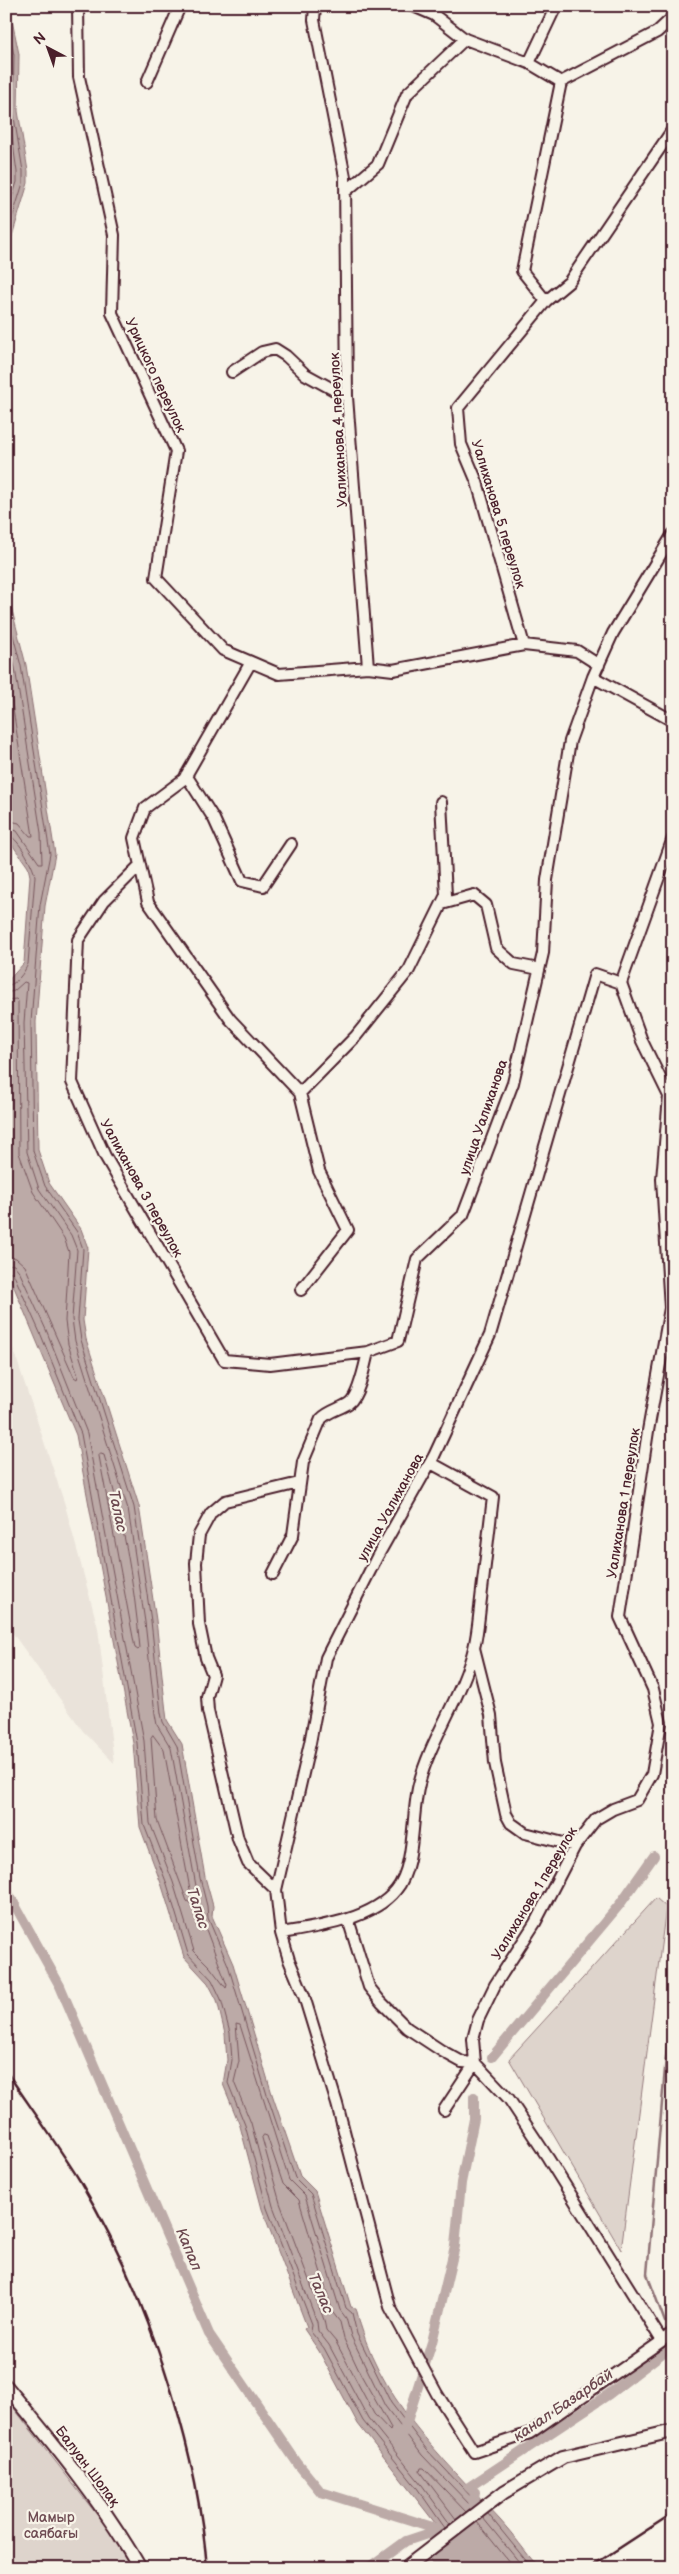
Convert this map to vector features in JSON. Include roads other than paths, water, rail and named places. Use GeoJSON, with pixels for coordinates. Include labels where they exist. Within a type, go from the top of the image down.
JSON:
{"type":"FeatureCollection","features":[{"type":"Feature","properties":{"kind":"main road","name":"Балуан Шолақ"},"geometry":{"type":"LineString","coordinates":[[6,2386],[55,2446],[126,2544],[140,2568]]}},
{"type":"Feature","properties":{"kind":"main road"},"geometry":{"type":"LineString","coordinates":[[406,2568],[421,2554],[504,2492],[564,2457],[673,2431]]}},
{"type":"Feature","properties":{"kind":"street","name":"Урицкого переулок"},"geometry":{"type":"LineString","coordinates":[[78,6],[79,77],[114,235],[112,313],[176,451],[156,578],[223,650],[251,662]]}},
{"type":"Feature","properties":{"kind":"street"},"geometry":{"type":"LineString","coordinates":[[147,82],[180,6]]}},
{"type":"Feature","properties":{"kind":"street","name":"Уалиханова 4 переулок"},"geometry":{"type":"LineString","coordinates":[[316,6],[314,20],[345,177],[347,396],[368,667]]}},
{"type":"Feature","properties":{"kind":"street"},"geometry":{"type":"LineString","coordinates":[[412,6],[436,11],[465,39],[529,63],[561,82]]}},
{"type":"Feature","properties":{"kind":"street"},"geometry":{"type":"LineString","coordinates":[[529,63],[556,6]]}},
{"type":"Feature","properties":{"kind":"street"},"geometry":{"type":"LineString","coordinates":[[561,82],[657,32],[671,19],[673,10]]}},
{"type":"Feature","properties":{"kind":"street"},"geometry":{"type":"LineString","coordinates":[[345,192],[378,164],[407,94],[465,39]]}},
{"type":"Feature","properties":{"kind":"street"},"geometry":{"type":"LineString","coordinates":[[546,301],[522,271],[561,82]]}},
{"type":"Feature","properties":{"kind":"street","name":"Уалиханова 5 переулок"},"geometry":{"type":"LineString","coordinates":[[524,645],[477,482],[461,444],[458,408],[546,301],[569,282],[673,129]]}},
{"type":"Feature","properties":{"kind":"street"},"geometry":{"type":"LineString","coordinates":[[232,372],[256,355],[275,350],[286,356],[305,374],[347,396]]}},
{"type":"Feature","properties":{"kind":"street","name":"улица Уалиханова"},"geometry":{"type":"LineString","coordinates":[[368,1352],[398,1340],[417,1259],[463,1214],[512,1083],[543,953],[547,880],[570,742],[593,677],[613,633],[673,534]]}},
{"type":"Feature","properties":{"kind":"street"},"geometry":{"type":"LineString","coordinates":[[301,1290],[348,1230],[319,1171],[300,1093],[230,1018],[148,902],[134,838],[145,808],[184,779],[251,662],[279,674],[368,667],[393,670],[524,645],[577,651],[599,665]]}},
{"type":"Feature","properties":{"kind":"street"},"geometry":{"type":"LineString","coordinates":[[593,677],[673,721]]}},
{"type":"Feature","properties":{"kind":"street"},"geometry":{"type":"LineString","coordinates":[[186,775],[214,820],[242,881],[263,886],[291,844]]}},
{"type":"Feature","properties":{"kind":"street"},"geometry":{"type":"LineString","coordinates":[[300,1093],[356,1036],[409,970],[442,904],[446,895],[441,802]]}},
{"type":"Feature","properties":{"kind":"street"},"geometry":{"type":"LineString","coordinates":[[621,983],[673,838]]}},
{"type":"Feature","properties":{"kind":"street","name":"Уалиханова 3 переулок"},"geometry":{"type":"LineString","coordinates":[[140,865],[104,901],[78,940],[72,1082],[105,1156],[224,1360],[270,1364],[368,1352]]}},
{"type":"Feature","properties":{"kind":"street"},"geometry":{"type":"LineString","coordinates":[[442,904],[474,895],[486,905],[496,948],[514,964],[539,969]]}},
{"type":"Feature","properties":{"kind":"street","name":"улица Уалиханова"},"geometry":{"type":"LineString","coordinates":[[621,983],[595,974],[490,1335],[431,1463],[377,1557],[326,1658],[310,1743],[276,1890],[281,1932],[289,1960],[304,1996],[337,2104],[390,2307],[437,2394],[474,2452],[530,2433],[662,2341]]}},
{"type":"Feature","properties":{"kind":"street","name":"Уалиханова 1 переулок"},"geometry":{"type":"LineString","coordinates":[[475,2062],[473,2039],[478,2020],[495,1985],[535,1923],[575,1846],[596,1819],[612,1809],[637,1800],[652,1774],[661,1723],[653,1689],[620,1617],[648,1431],[670,1308],[662,1179],[669,1096],[642,1040],[621,983]]}},
{"type":"Feature","properties":{"kind":"street"},"geometry":{"type":"LineString","coordinates":[[273,1574],[292,1535],[299,1483],[304,1462],[321,1419],[325,1414],[347,1404],[355,1396],[368,1352]]}},
{"type":"Feature","properties":{"kind":"street"},"geometry":{"type":"LineString","coordinates":[[281,1932],[318,1927],[348,1918],[385,1902],[397,1889],[404,1875],[409,1859],[414,1804],[421,1774],[474,1648],[493,1497],[431,1463]]}},
{"type":"Feature","properties":{"kind":"street"},"geometry":{"type":"LineString","coordinates":[[276,1890],[248,1863],[238,1839],[208,1711],[207,1697],[213,1675],[206,1658],[199,1624],[196,1563],[199,1535],[205,1521],[225,1501],[299,1483]]}},
{"type":"Feature","properties":{"kind":"street"},"geometry":{"type":"LineString","coordinates":[[474,1648],[491,1715],[495,1763],[506,1814],[510,1823],[525,1833],[575,1846]]}},
{"type":"Feature","properties":{"kind":"street"},"geometry":{"type":"LineString","coordinates":[[348,1918],[369,1988],[407,2028],[462,2062],[475,2062],[509,2099],[662,2341],[673,2332]]}},
{"type":"Feature","properties":{"kind":"street"},"geometry":{"type":"LineString","coordinates":[[444,2110],[475,2062]]}},
{"type":"Feature","properties":{"kind":"water"},"geometry":{"type":"Polygon","coordinates":[[[6,6],[9,6],[19,54],[18,111],[28,171],[28,183],[9,246],[6,302],[6,6]]]}},
{"type":"Feature","properties":{"kind":"water","name":"Талас"},"geometry":{"type":"Polygon","coordinates":[[[6,587],[26,665],[55,854],[45,906],[36,1022],[38,1150],[49,1183],[81,1229],[88,1248],[83,1320],[86,1339],[139,1506],[156,1620],[167,1720],[182,1744],[205,1877],[213,1906],[212,1916],[233,1964],[272,2094],[300,2176],[315,2191],[351,2307],[356,2308],[366,2340],[379,2370],[413,2423],[505,2526],[539,2568],[435,2568],[426,2552],[439,2528],[358,2424],[319,2351],[304,2329],[307,2327],[262,2209],[240,2126],[223,2084],[227,2060],[225,2034],[217,2000],[208,1983],[184,1957],[162,1886],[140,1827],[133,1743],[76,1435],[6,1268],[6,983],[24,963],[30,876],[28,867],[6,836],[6,587]]]}},
{"type":"Feature","properties":{"kind":"waterway"},"geometry":{"type":"LineString","coordinates":[[492,2057],[620,1904],[654,1856]]}},
{"type":"Feature","properties":{"kind":"waterway","name":"Капал"},"geometry":{"type":"LineString","coordinates":[[6,1889],[60,1986],[209,2334],[298,2464],[321,2492],[439,2529]]}},
{"type":"Feature","properties":{"kind":"waterway"},"geometry":{"type":"LineString","coordinates":[[665,2322],[647,2274],[669,2023],[673,1948]]}},
{"type":"Feature","properties":{"kind":"waterway"},"geometry":{"type":"LineString","coordinates":[[404,2431],[432,2342],[455,2246],[461,2183],[474,2119],[474,2097]]}},
{"type":"Feature","properties":{"kind":"waterway","name":"канал Базарбай"},"geometry":{"type":"LineString","coordinates":[[473,2507],[475,2492],[469,2487],[609,2394],[673,2345]]}},
{"type":"Feature","properties":{"kind":"waterway"},"geometry":{"type":"LineString","coordinates":[[369,2568],[406,2541],[439,2530]]}},
{"type":"Feature","properties":{"kind":"railway"},"geometry":{"type":"LineString","coordinates":[[6,2071],[80,2181],[104,2224],[146,2318],[180,2419],[192,2470],[207,2568]]}},
{"type":"Feature","properties":{"kind":"railway"},"geometry":{"type":"LineString","coordinates":[[589,2568],[673,2513]]}},
{"type":"Feature","properties":{"kind":"park label","name":"Мамыр саябағы"},"geometry":{"type":"Point","coordinates":[51,2526]}}]}
